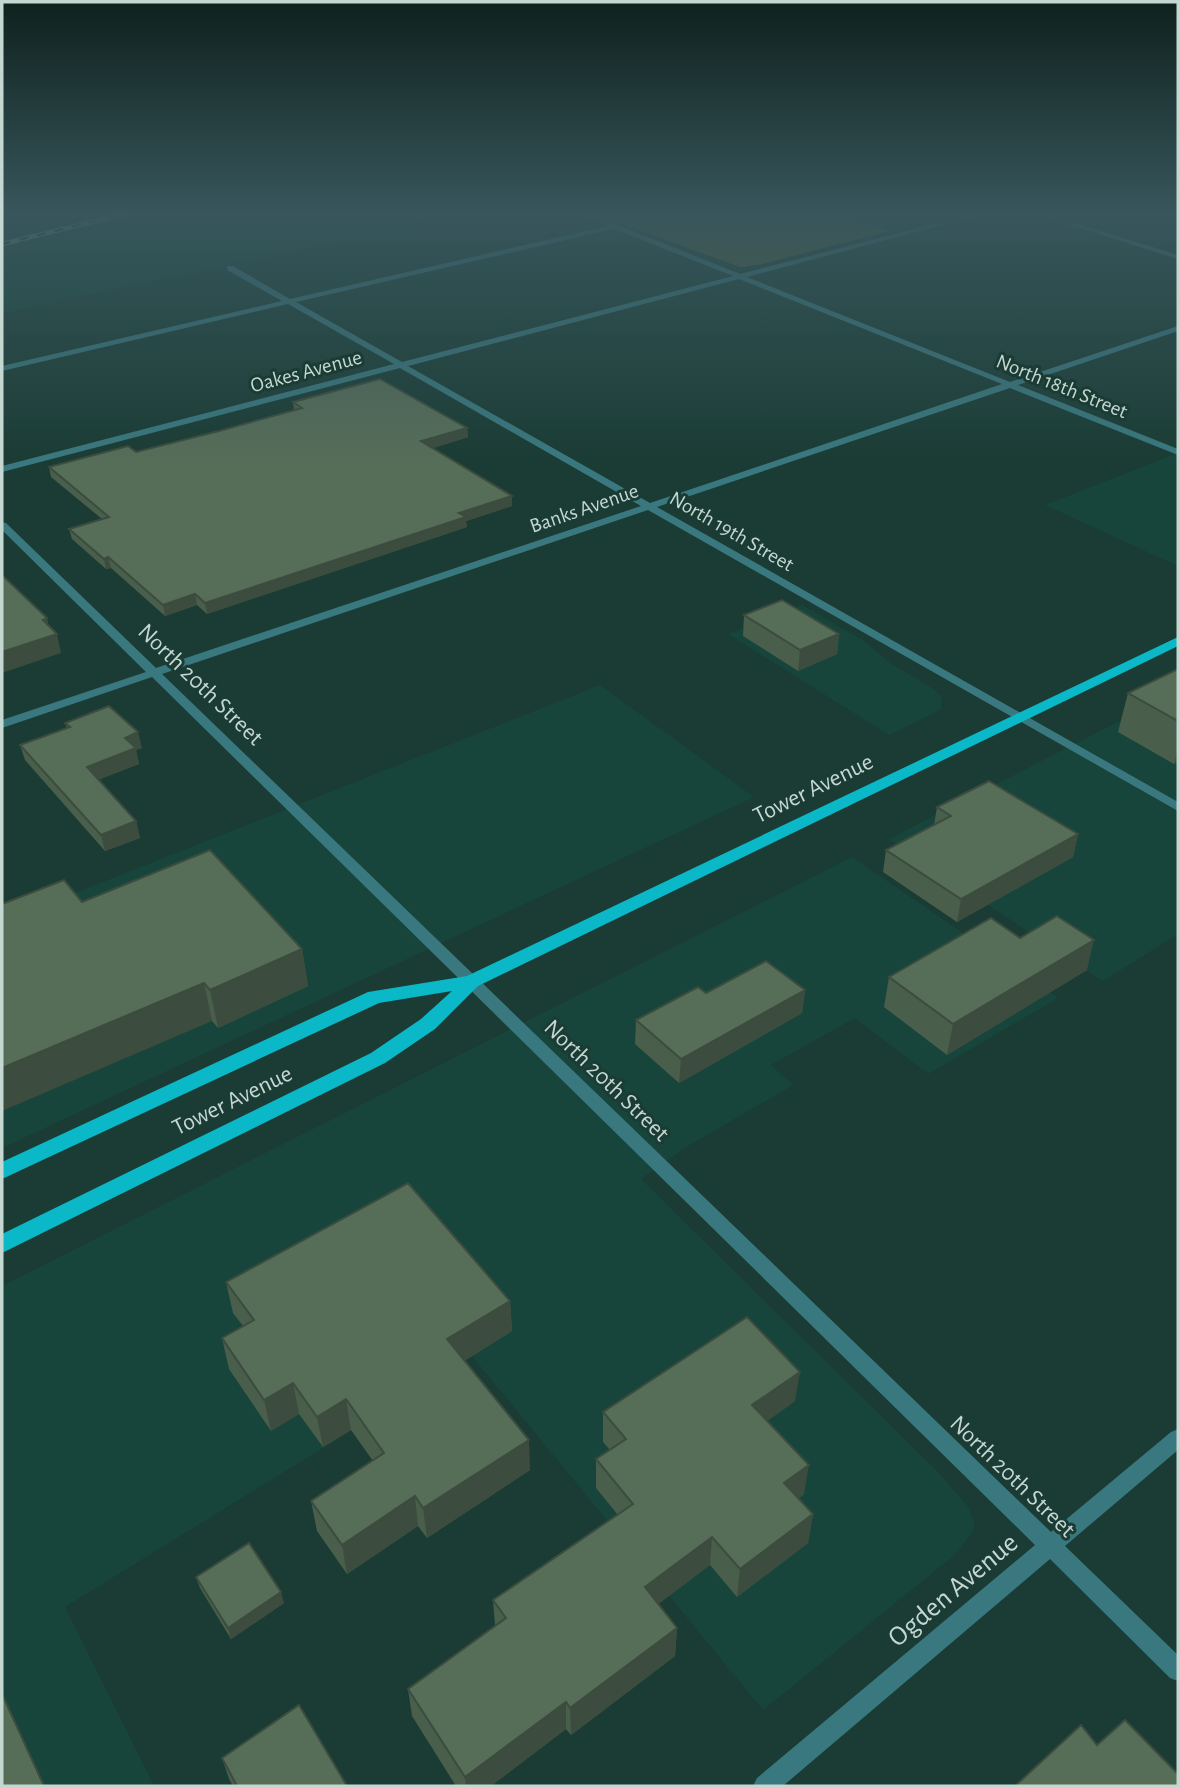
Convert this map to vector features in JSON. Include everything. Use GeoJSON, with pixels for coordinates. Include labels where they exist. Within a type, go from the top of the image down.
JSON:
{"type":"FeatureCollection","features":[{"type":"Feature","properties":{"kind":"main road","name":"Tower Avenue"},"geometry":{"type":"LineString","coordinates":[[2,1171],[375,997],[471,982],[1178,641]]}},
{"type":"Feature","properties":{"kind":"main road","name":"Tower Avenue"},"geometry":{"type":"LineString","coordinates":[[2,1244],[378,1058],[432,1023],[471,982]]}},
{"type":"Feature","properties":{"kind":"street","name":"North 19th Street"},"geometry":{"type":"LineString","coordinates":[[283,296],[1178,807]]}},
{"type":"Feature","properties":{"kind":"street"},"geometry":{"type":"LineString","coordinates":[[2,368],[311,296]]}},
{"type":"Feature","properties":{"kind":"street","name":"Oakes Avenue"},"geometry":{"type":"LineString","coordinates":[[2,469],[663,296]]}},
{"type":"Feature","properties":{"kind":"street","name":"North 18th Street"},"geometry":{"type":"LineString","coordinates":[[792,296],[1178,452]]}},
{"type":"Feature","properties":{"kind":"street","name":"Banks Avenue"},"geometry":{"type":"LineString","coordinates":[[2,724],[1178,328]]}},
{"type":"Feature","properties":{"kind":"street","name":"North 20th Street"},"geometry":{"type":"LineString","coordinates":[[2,525],[1178,1670]]}},
{"type":"Feature","properties":{"kind":"street","name":"Ogden Avenue"},"geometry":{"type":"LineString","coordinates":[[765,1786],[1178,1438]]}},
{"type":"Feature","properties":{"kind":"shaded area"},"geometry":{"type":"Polygon","coordinates":[[[2,296],[80,296],[2,313],[2,296]]]}},
{"type":"Feature","properties":{"kind":"shaded area"},"geometry":{"type":"Polygon","coordinates":[[[1178,453],[1178,566],[1045,505],[1178,453]]]}},
{"type":"Feature","properties":{"kind":"shaded area"},"geometry":{"type":"Polygon","coordinates":[[[802,605],[864,641],[890,663],[932,688],[941,696],[941,709],[889,735],[728,634],[802,605]]]}},
{"type":"Feature","properties":{"kind":"shaded area"},"geometry":{"type":"Polygon","coordinates":[[[600,685],[754,797],[2,1148],[2,922],[600,685]]]}},
{"type":"Feature","properties":{"kind":"shaded area"},"geometry":{"type":"Polygon","coordinates":[[[1178,691],[1178,934],[1103,981],[889,839],[1178,691]]]}},
{"type":"Feature","properties":{"kind":"shaded area"},"geometry":{"type":"Polygon","coordinates":[[[852,857],[1058,998],[928,1074],[855,1018],[771,1065],[793,1085],[683,1149],[641,1179],[941,1475],[969,1508],[975,1525],[970,1536],[951,1558],[763,1710],[472,1356],[65,1607],[154,1786],[2,1786],[2,1286],[852,857]]]}},
{"type":"Feature","properties":{"kind":"building"},"geometry":{"type":"Polygon","coordinates":[[[380,379],[467,428],[421,441],[512,496],[459,513],[466,517],[205,603],[195,594],[163,605],[108,557],[104,559],[69,529],[109,517],[49,467],[128,446],[136,452],[219,431],[302,408],[293,402],[380,379]]]}},
{"type":"Feature","properties":{"kind":"building"},"geometry":{"type":"Polygon","coordinates":[[[2,575],[47,618],[43,620],[57,634],[2,652],[2,575]]]}},
{"type":"Feature","properties":{"kind":"building"},"geometry":{"type":"Polygon","coordinates":[[[782,600],[839,634],[800,650],[744,615],[782,600]]]}},
{"type":"Feature","properties":{"kind":"building"},"geometry":{"type":"Polygon","coordinates":[[[1178,669],[1178,721],[1128,693],[1178,669]]]}},
{"type":"Feature","properties":{"kind":"building"},"geometry":{"type":"Polygon","coordinates":[[[109,706],[138,732],[125,738],[136,748],[87,767],[136,821],[101,835],[20,745],[70,727],[65,723],[109,706]]]}},
{"type":"Feature","properties":{"kind":"building"},"geometry":{"type":"Polygon","coordinates":[[[989,781],[1078,834],[961,899],[886,850],[951,816],[937,807],[989,781]]]}},
{"type":"Feature","properties":{"kind":"building"},"geometry":{"type":"Polygon","coordinates":[[[210,850],[302,949],[210,990],[204,983],[2,1068],[2,904],[64,880],[82,902],[210,850]]]}},
{"type":"Feature","properties":{"kind":"building"},"geometry":{"type":"Polygon","coordinates":[[[1057,916],[1094,940],[953,1024],[889,977],[991,918],[1020,938],[1057,916]]]}},
{"type":"Feature","properties":{"kind":"building"},"geometry":{"type":"Polygon","coordinates":[[[766,961],[805,990],[681,1059],[636,1020],[698,987],[706,993],[766,961]]]}},
{"type":"Feature","properties":{"kind":"building"},"geometry":{"type":"Polygon","coordinates":[[[408,1183],[510,1301],[447,1339],[529,1440],[423,1508],[415,1496],[342,1545],[311,1501],[384,1453],[346,1399],[317,1417],[293,1383],[264,1400],[222,1338],[254,1320],[226,1282],[408,1183]]]}},
{"type":"Feature","properties":{"kind":"building"},"geometry":{"type":"Polygon","coordinates":[[[747,1317],[800,1372],[752,1405],[809,1465],[784,1483],[813,1514],[740,1569],[712,1537],[645,1587],[677,1628],[570,1708],[566,1702],[465,1777],[408,1689],[506,1618],[493,1600],[633,1504],[596,1459],[626,1439],[603,1412],[747,1317]]]}},
{"type":"Feature","properties":{"kind":"building"},"geometry":{"type":"Polygon","coordinates":[[[249,1543],[281,1592],[228,1628],[196,1577],[249,1543]]]}},
{"type":"Feature","properties":{"kind":"building"},"geometry":{"type":"Polygon","coordinates":[[[2,1694],[44,1786],[2,1786],[2,1694]]]}},
{"type":"Feature","properties":{"kind":"building"},"geometry":{"type":"Polygon","coordinates":[[[299,1705],[347,1786],[237,1786],[222,1758],[299,1705]]]}},
{"type":"Feature","properties":{"kind":"building"},"geometry":{"type":"Polygon","coordinates":[[[1125,1720],[1178,1774],[1178,1786],[1015,1786],[1081,1725],[1097,1745],[1125,1720]]]}}]}
